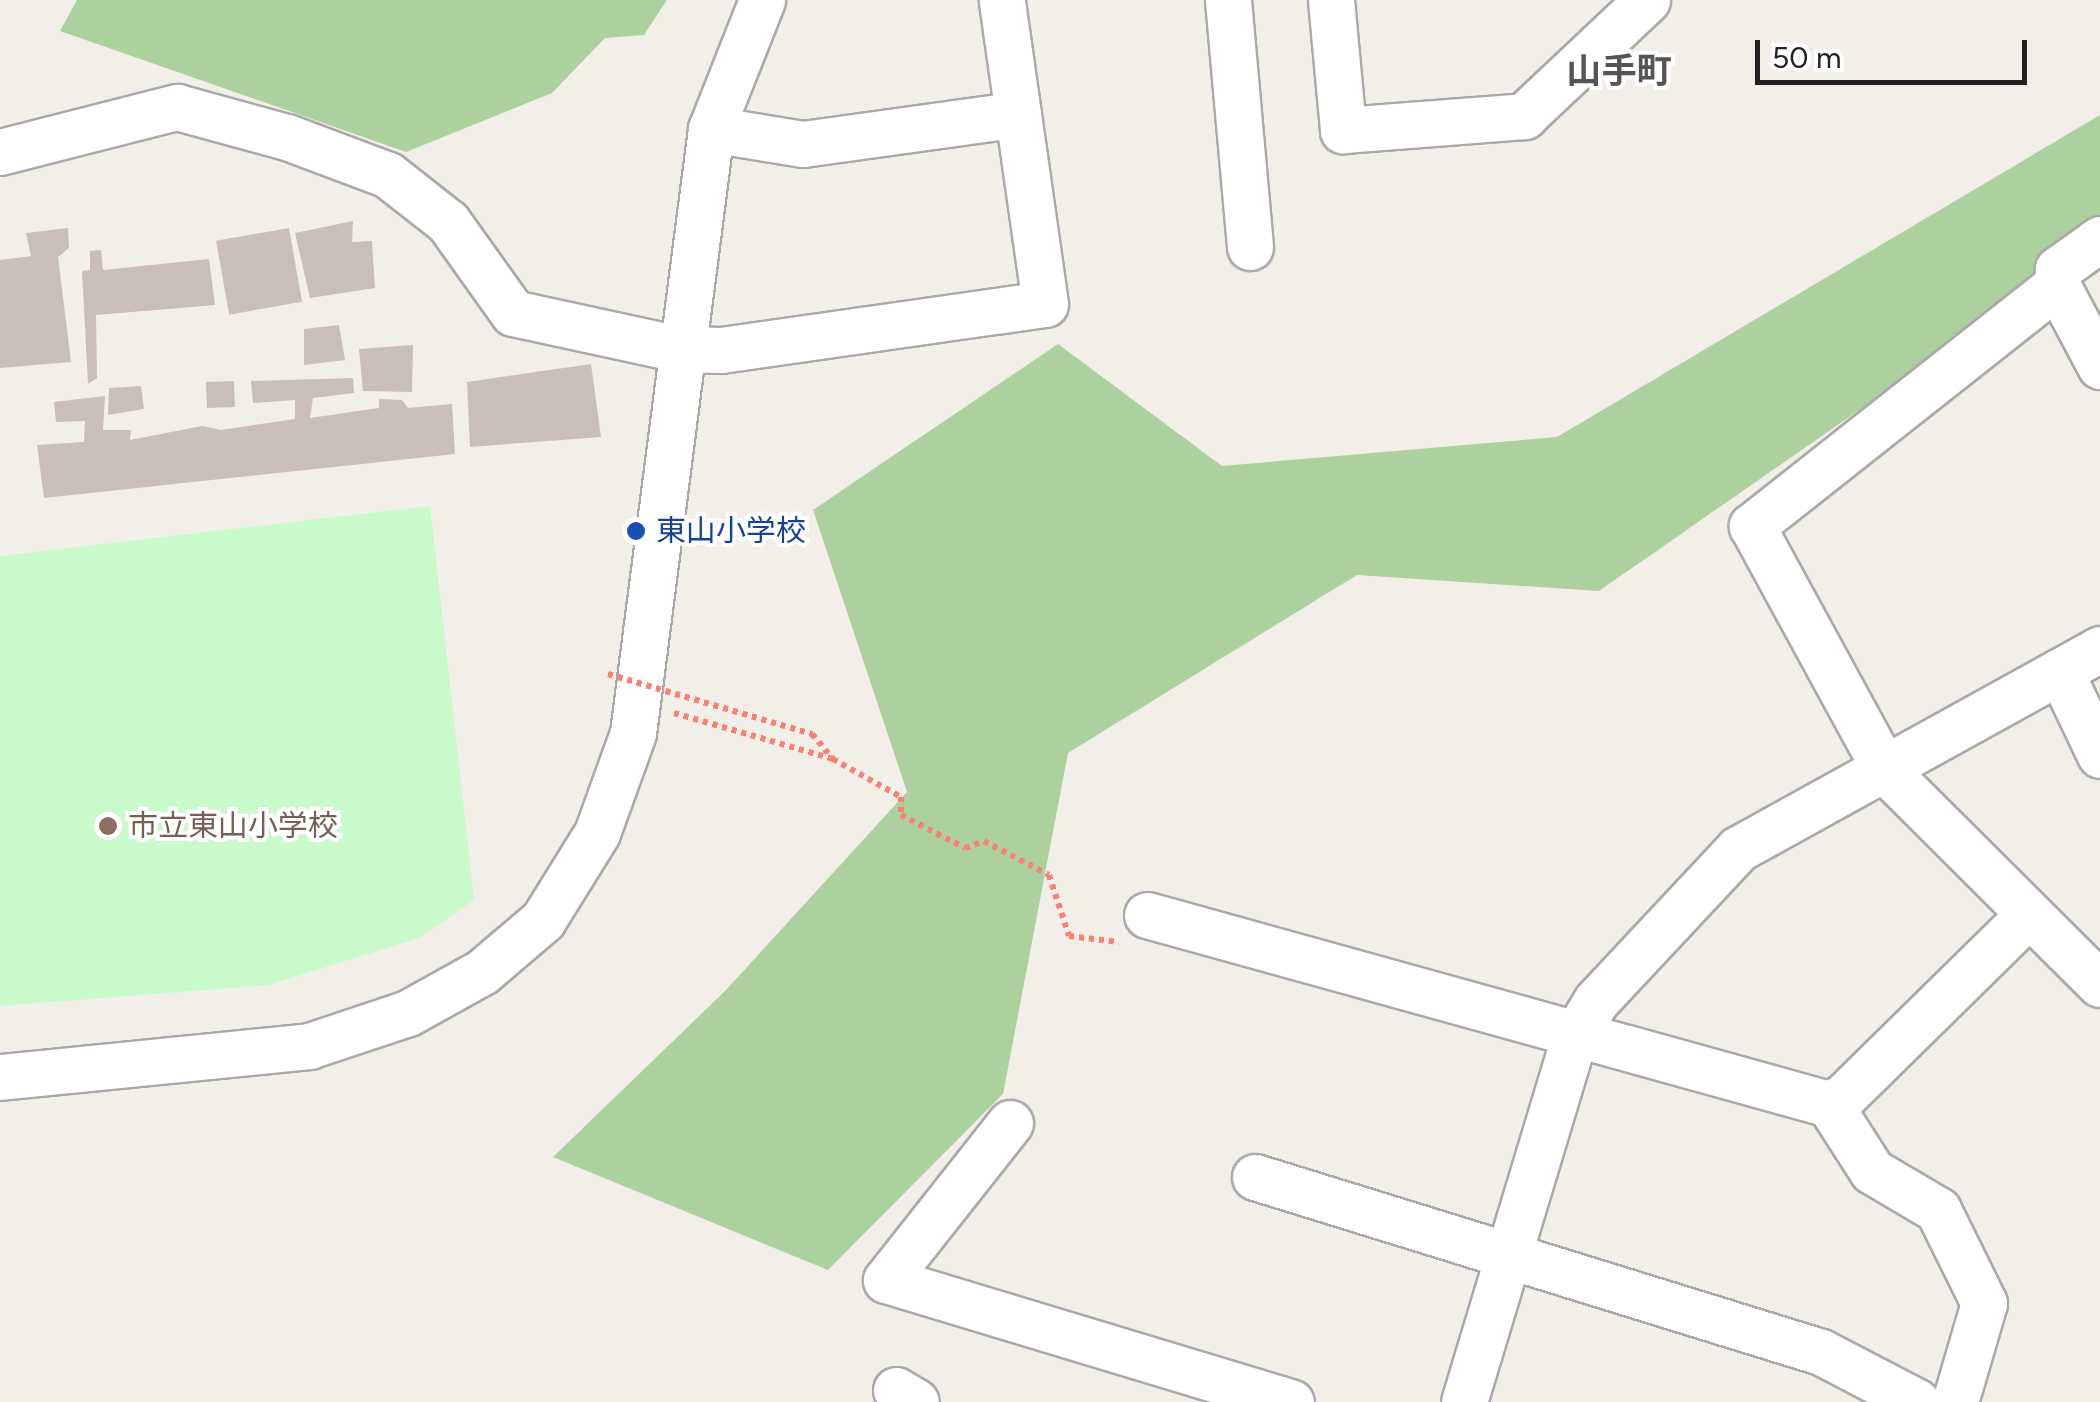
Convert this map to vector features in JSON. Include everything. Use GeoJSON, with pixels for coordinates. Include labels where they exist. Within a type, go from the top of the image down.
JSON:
{"type":"FeatureCollection","features":[{"type":"Feature","properties":{"kind":"street"},"geometry":{"type":"LineString","coordinates":[[0,1076],[309,1046],[408,1013],[482,972],[543,920],[596,832],[632,733],[679,349],[711,129],[762,0]]}},
{"type":"Feature","properties":{"kind":"street"},"geometry":{"type":"LineString","coordinates":[[0,152],[177,107],[287,137],[388,176],[448,222],[513,313],[679,349],[721,350],[1045,304],[1002,0]]}},
{"type":"Feature","properties":{"kind":"street"},"geometry":{"type":"LineString","coordinates":[[1228,0],[1250,247]]}},
{"type":"Feature","properties":{"kind":"street"},"geometry":{"type":"LineString","coordinates":[[1330,0],[1343,130],[1524,116],[1648,0]]}},
{"type":"Feature","properties":{"kind":"street"},"geometry":{"type":"LineString","coordinates":[[711,129],[803,144],[1018,114]]}},
{"type":"Feature","properties":{"kind":"street"},"geometry":{"type":"LineString","coordinates":[[2100,239],[2058,269],[2057,285],[2100,366]]}},
{"type":"Feature","properties":{"kind":"street"},"geometry":{"type":"LineString","coordinates":[[2057,285],[1752,526],[1885,770],[2100,984]]}},
{"type":"Feature","properties":{"kind":"street"},"geometry":{"type":"LineString","coordinates":[[1464,1402],[1574,1037],[1596,1001],[1738,849],[2100,649]]}},
{"type":"Feature","properties":{"kind":"street"},"geometry":{"type":"LineString","coordinates":[[2060,671],[2100,755]]}},
{"type":"Feature","properties":{"kind":"street"},"geometry":{"type":"LineString","coordinates":[[1147,914],[1574,1037],[1829,1104],[1872,1171],[1938,1210],[1984,1303],[1955,1402]]}},
{"type":"Feature","properties":{"kind":"street"},"geometry":{"type":"LineString","coordinates":[[1829,1104],[2028,914]]}},
{"type":"Feature","properties":{"kind":"street"},"geometry":{"type":"LineString","coordinates":[[1010,1122],[886,1280],[1291,1402]]}},
{"type":"Feature","properties":{"kind":"street"},"geometry":{"type":"LineString","coordinates":[[1255,1176],[1509,1260],[1821,1352],[1917,1402]]}},
{"type":"Feature","properties":{"kind":"path"},"geometry":{"type":"LineString","coordinates":[[608,674],[812,734],[833,758]]}},
{"type":"Feature","properties":{"kind":"path"},"geometry":{"type":"LineString","coordinates":[[658,708],[833,758],[901,796],[900,815],[965,848],[984,841],[1049,875],[1069,936],[1141,944],[1147,914]]}},
{"type":"Feature","properties":{"kind":"green space"},"geometry":{"type":"Polygon","coordinates":[[[77,0],[667,0],[644,35],[605,38],[552,93],[406,152],[60,31],[77,0]]]}},
{"type":"Feature","properties":{"kind":"green space"},"geometry":{"type":"Polygon","coordinates":[[[2100,115],[2100,218],[2010,305],[1599,591],[1357,575],[1068,753],[1003,1094],[828,1270],[553,1157],[726,990],[907,792],[813,510],[1058,344],[1222,466],[1557,437],[2100,115]]]}},
{"type":"Feature","properties":{"kind":"green space"},"geometry":{"type":"Polygon","coordinates":[[[430,506],[474,900],[419,938],[268,985],[0,1006],[0,556],[430,506]]]}},
{"type":"Feature","properties":{"kind":"building"},"geometry":{"type":"Polygon","coordinates":[[[353,221],[352,242],[372,241],[375,288],[310,298],[295,233],[353,221]]]}},
{"type":"Feature","properties":{"kind":"building"},"geometry":{"type":"Polygon","coordinates":[[[68,228],[69,248],[58,257],[71,362],[0,368],[0,260],[31,256],[26,233],[68,228]]]}},
{"type":"Feature","properties":{"kind":"building"},"geometry":{"type":"Polygon","coordinates":[[[289,228],[302,302],[229,315],[216,241],[289,228]]]}},
{"type":"Feature","properties":{"kind":"building"},"geometry":{"type":"Polygon","coordinates":[[[101,250],[103,270],[209,259],[215,305],[96,315],[97,378],[88,384],[82,271],[90,270],[90,251],[101,250]]]}},
{"type":"Feature","properties":{"kind":"building"},"geometry":{"type":"Polygon","coordinates":[[[339,325],[345,360],[304,365],[304,329],[339,325]]]}},
{"type":"Feature","properties":{"kind":"building"},"geometry":{"type":"Polygon","coordinates":[[[413,345],[412,392],[363,391],[359,349],[413,345]]]}},
{"type":"Feature","properties":{"kind":"building"},"geometry":{"type":"Polygon","coordinates":[[[591,364],[601,437],[470,447],[467,382],[591,364]]]}},
{"type":"Feature","properties":{"kind":"building"},"geometry":{"type":"Polygon","coordinates":[[[353,378],[354,393],[313,398],[310,418],[379,408],[379,399],[402,400],[408,408],[452,404],[455,454],[44,498],[37,445],[84,442],[85,421],[56,422],[54,402],[105,396],[103,430],[131,430],[130,440],[202,426],[221,430],[295,419],[295,400],[253,403],[251,381],[353,378]]]}},
{"type":"Feature","properties":{"kind":"building"},"geometry":{"type":"Polygon","coordinates":[[[234,381],[235,407],[207,408],[206,382],[234,381]]]}},
{"type":"Feature","properties":{"kind":"building"},"geometry":{"type":"Polygon","coordinates":[[[141,386],[144,409],[108,415],[109,388],[141,386]]]}},
{"type":"Feature","properties":{"kind":"place","name":"東山小学校"},"geometry":{"type":"Point","coordinates":[636,531]}},
{"type":"Feature","properties":{"kind":"place","name":"市立東山小学校"},"geometry":{"type":"Point","coordinates":[108,826]}},
{"type":"Feature","properties":{"kind":"district","name":"山手町"},"geometry":{"type":"Point","coordinates":[1619,71]}}]}
